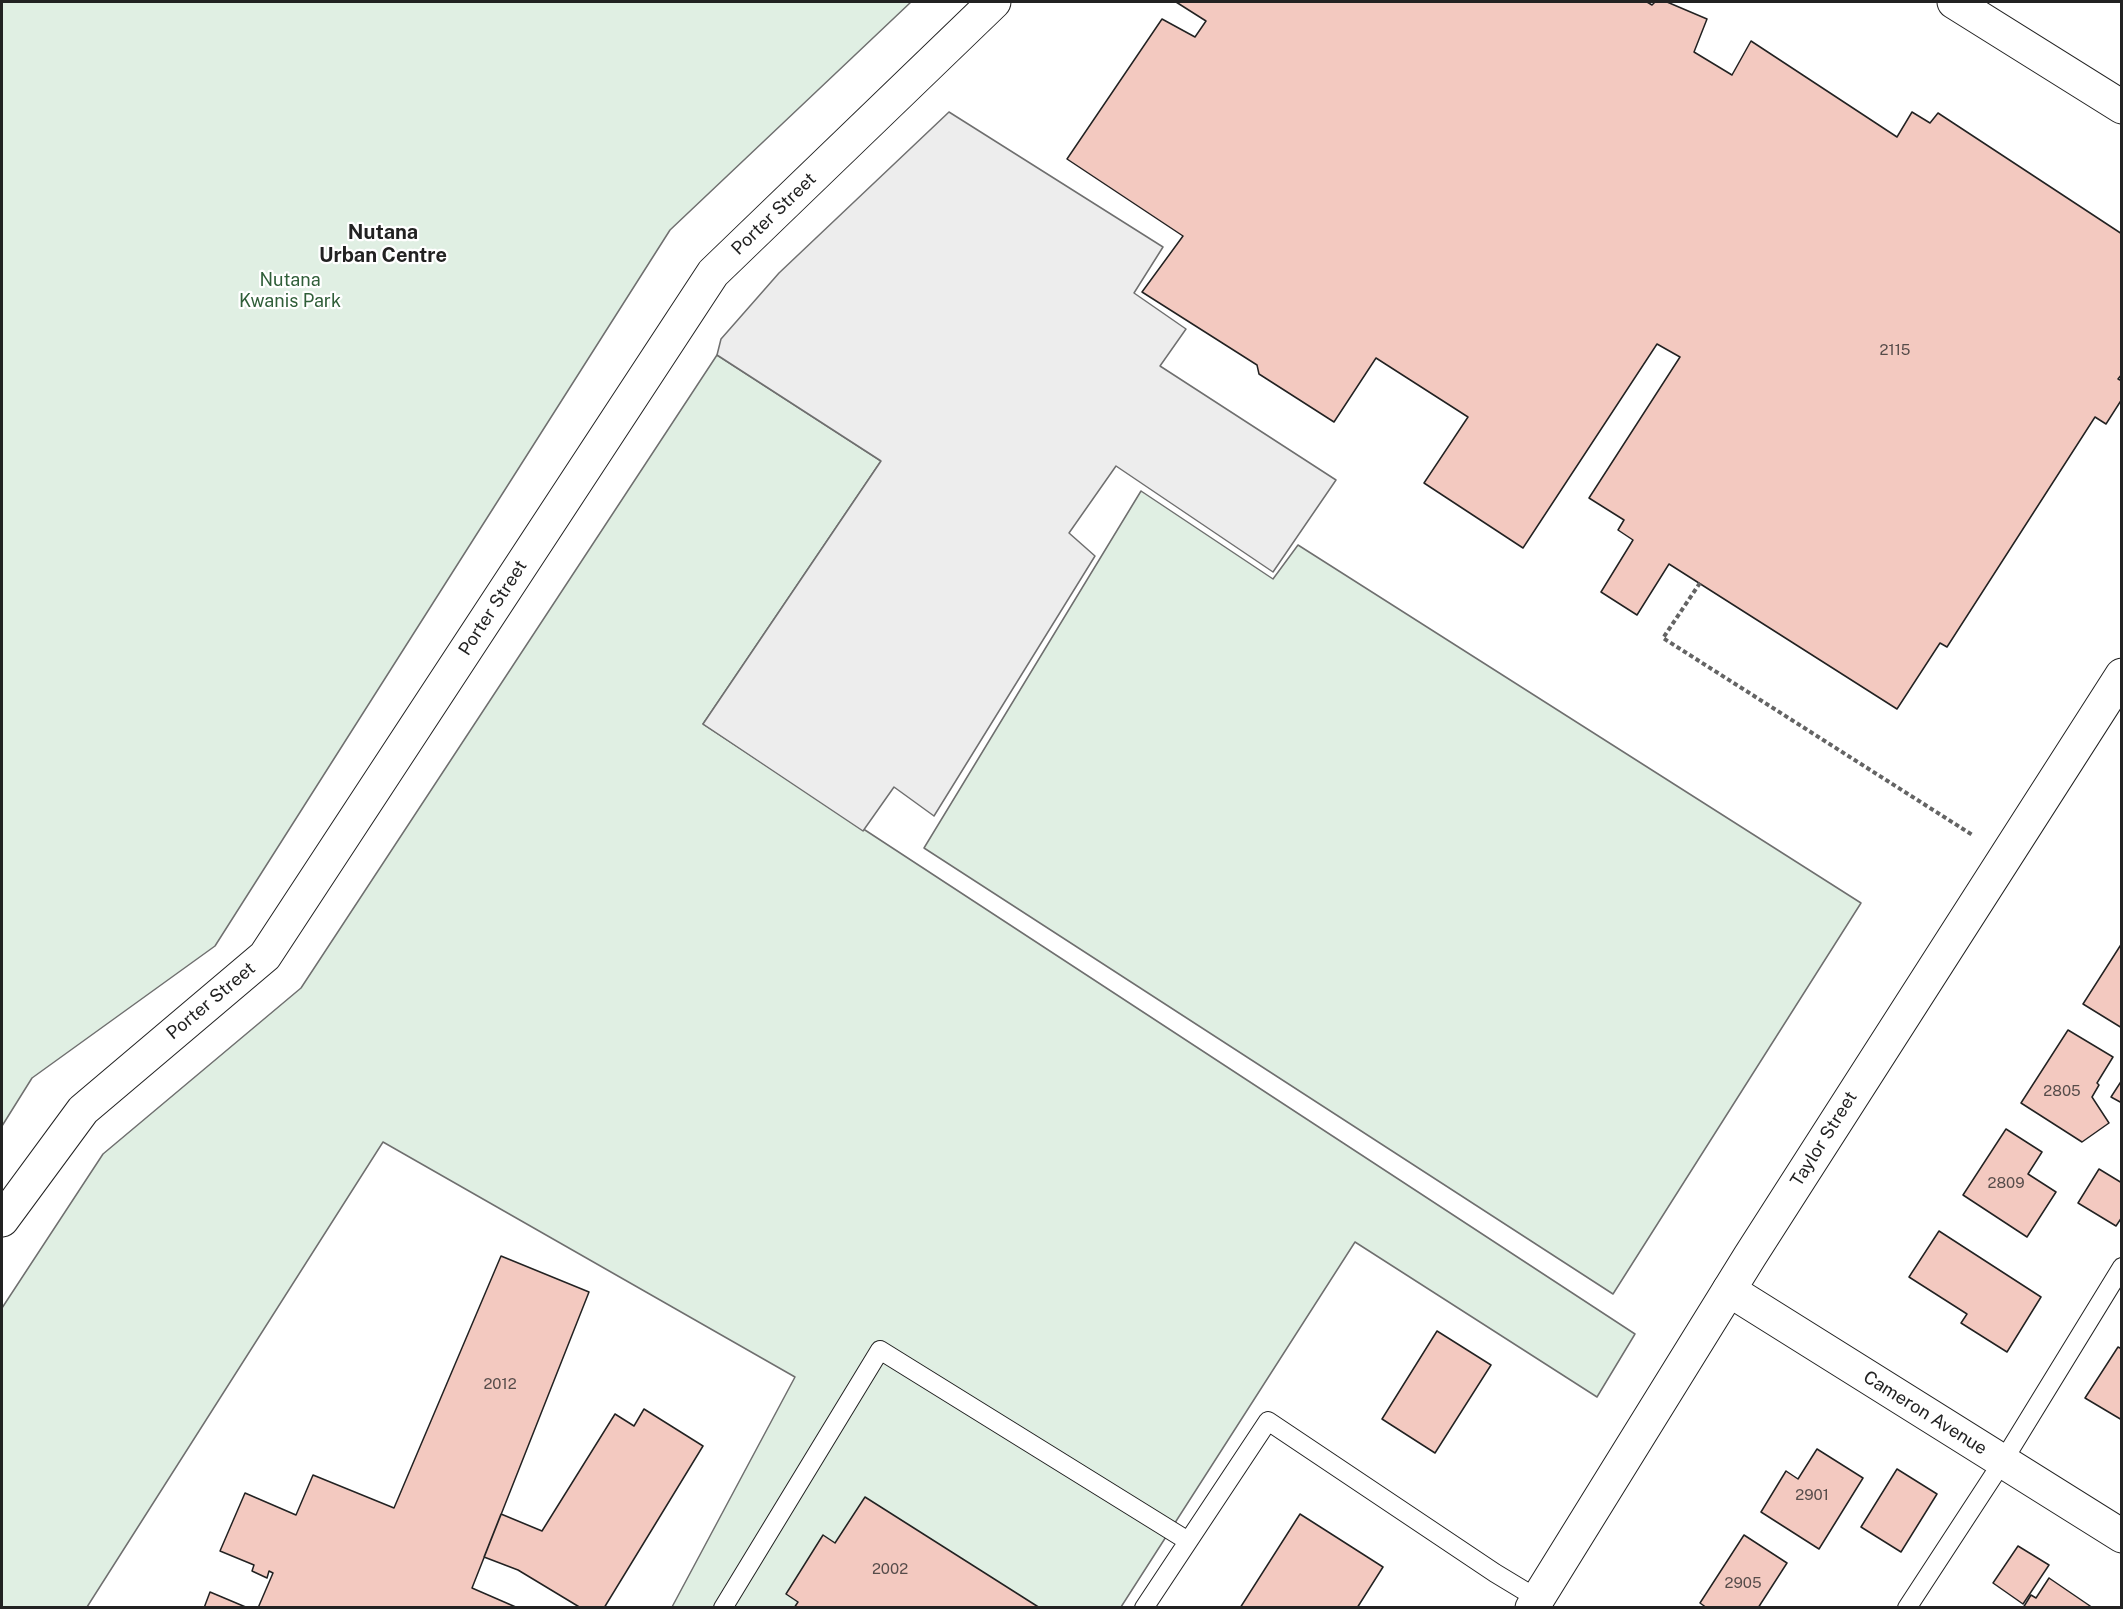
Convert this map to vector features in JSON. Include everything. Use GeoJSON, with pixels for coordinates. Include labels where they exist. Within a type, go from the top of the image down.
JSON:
{"type":"FeatureCollection","features":[{"type":"Feature","properties":{"kind":"street","name":"Porter Street"},"geometry":{"type":"LineString","coordinates":[[2,1220],[83,1110],[265,956],[713,273],[994,2]]}},
{"type":"Feature","properties":{"kind":"street"},"geometry":{"type":"LineString","coordinates":[[1954,2],[2121,107]]}},
{"type":"Feature","properties":{"kind":"street","name":"Taylor Street"},"geometry":{"type":"LineString","coordinates":[[1535,1603],[1729,1290],[2004,855],[2121,675]]}},
{"type":"Feature","properties":{"kind":"street","name":"Cameron Avenue"},"geometry":{"type":"LineString","coordinates":[[1729,1290],[2121,1536]]}},
{"type":"Feature","properties":{"kind":"lane"},"geometry":{"type":"LineString","coordinates":[[1907,1608],[2003,1461],[2121,1267]]}},
{"type":"Feature","properties":{"kind":"lane"},"geometry":{"type":"LineString","coordinates":[[723,1608],[880,1350],[1188,1541]]}},
{"type":"Feature","properties":{"kind":"lane"},"geometry":{"type":"LineString","coordinates":[[1144,1608],[1268,1421],[1535,1603]]}},
{"type":"Feature","properties":{"kind":"path"},"geometry":{"type":"LineString","coordinates":[[1700,583],[1663,638],[2004,855]]}},
{"type":"Feature","properties":{"kind":"green space","name":"Nutana Kwanis Park"},"geometry":{"type":"Polygon","coordinates":[[[2,2],[911,2],[670,230],[215,946],[32,1078],[2,1126],[2,2]]]}},
{"type":"Feature","properties":{"kind":"green space"},"geometry":{"type":"Polygon","coordinates":[[[717,355],[881,461],[703,724],[1635,1334],[1597,1397],[1355,1242],[1121,1607],[672,1607],[795,1377],[383,1142],[87,1607],[2,1608],[2,1308],[103,1154],[301,988],[717,355]]]}},
{"type":"Feature","properties":{"kind":"green space"},"geometry":{"type":"Polygon","coordinates":[[[1141,491],[1273,579],[1298,545],[1861,903],[1613,1294],[924,848],[1141,491]]]}},
{"type":"Feature","properties":{"kind":"shaded area"},"geometry":{"type":"Polygon","coordinates":[[[949,112],[1163,247],[1134,293],[1186,329],[1160,366],[1336,480],[1273,572],[1116,466],[1069,533],[1095,556],[934,816],[894,787],[863,831],[703,724],[881,461],[717,355],[721,339],[779,273],[949,112]]]}},
{"type":"Feature","properties":{"kind":"building"},"geometry":{"type":"Polygon","coordinates":[[[1176,2],[1647,2],[1652,5],[1655,2],[1667,2],[1707,19],[1694,52],[1732,75],[1751,41],[1897,137],[1912,112],[1930,123],[1938,113],[2122,234],[2122,374],[2118,379],[2122,381],[2122,399],[2106,424],[2095,417],[1947,647],[1940,643],[1897,709],[1669,564],[1637,615],[1601,592],[1633,540],[1618,530],[1624,520],[1589,498],[1680,357],[1657,344],[1523,548],[1424,483],[1468,417],[1376,358],[1334,422],[1259,374],[1257,365],[1142,292],[1183,236],[1067,159],[1162,19],[1195,37],[1206,21],[1176,2]]]}},
{"type":"Feature","properties":{"kind":"building"},"geometry":{"type":"Polygon","coordinates":[[[2122,943],[2122,1028],[2083,1004],[2122,943]]]}},
{"type":"Feature","properties":{"kind":"building"},"geometry":{"type":"Polygon","coordinates":[[[2068,1030],[2113,1057],[2097,1083],[2099,1085],[2092,1097],[2109,1123],[2082,1142],[2021,1103],[2068,1030]]]}},
{"type":"Feature","properties":{"kind":"building"},"geometry":{"type":"Polygon","coordinates":[[[2122,1080],[2122,1103],[2111,1097],[2122,1080]]]}},
{"type":"Feature","properties":{"kind":"building"},"geometry":{"type":"Polygon","coordinates":[[[2006,1129],[2042,1152],[2028,1174],[2056,1192],[2027,1237],[1963,1195],[2006,1129]]]}},
{"type":"Feature","properties":{"kind":"building"},"geometry":{"type":"Polygon","coordinates":[[[2099,1169],[2122,1183],[2122,1217],[2116,1226],[2078,1203],[2099,1169]]]}},
{"type":"Feature","properties":{"kind":"building"},"geometry":{"type":"Polygon","coordinates":[[[1939,1231],[2041,1297],[2007,1352],[1961,1323],[1967,1314],[1909,1277],[1939,1231]]]}},
{"type":"Feature","properties":{"kind":"building"},"geometry":{"type":"Polygon","coordinates":[[[501,1256],[589,1292],[472,1588],[518,1608],[258,1608],[273,1573],[269,1571],[267,1578],[252,1571],[254,1565],[220,1551],[245,1493],[296,1515],[313,1475],[394,1508],[501,1256]]]}},
{"type":"Feature","properties":{"kind":"building"},"geometry":{"type":"Polygon","coordinates":[[[1437,1331],[1491,1365],[1435,1453],[1382,1419],[1437,1331]]]}},
{"type":"Feature","properties":{"kind":"building"},"geometry":{"type":"Polygon","coordinates":[[[2118,1347],[2122,1349],[2122,1420],[2085,1398],[2118,1347]]]}},
{"type":"Feature","properties":{"kind":"building"},"geometry":{"type":"Polygon","coordinates":[[[644,1409],[703,1446],[604,1608],[581,1608],[518,1570],[484,1557],[501,1514],[542,1531],[615,1414],[634,1426],[644,1409]]]}},
{"type":"Feature","properties":{"kind":"building"},"geometry":{"type":"Polygon","coordinates":[[[1817,1449],[1863,1478],[1819,1549],[1761,1512],[1786,1471],[1798,1479],[1817,1449]]]}},
{"type":"Feature","properties":{"kind":"building"},"geometry":{"type":"Polygon","coordinates":[[[1897,1469],[1937,1494],[1901,1552],[1861,1527],[1897,1469]]]}},
{"type":"Feature","properties":{"kind":"building"},"geometry":{"type":"Polygon","coordinates":[[[865,1497],[1040,1608],[794,1608],[798,1602],[786,1594],[823,1535],[835,1543],[865,1497]]]}},
{"type":"Feature","properties":{"kind":"building"},"geometry":{"type":"Polygon","coordinates":[[[1300,1514],[1383,1567],[1357,1608],[1240,1608],[1300,1514]]]}},
{"type":"Feature","properties":{"kind":"building"},"geometry":{"type":"Polygon","coordinates":[[[1744,1535],[1787,1563],[1758,1608],[1707,1608],[1700,1603],[1744,1535]]]}},
{"type":"Feature","properties":{"kind":"building"},"geometry":{"type":"Polygon","coordinates":[[[2018,1546],[2049,1565],[2023,1604],[1993,1583],[2018,1546]]]}},
{"type":"Feature","properties":{"kind":"building"},"geometry":{"type":"Polygon","coordinates":[[[2049,1578],[2093,1608],[2023,1608],[2031,1595],[2036,1598],[2049,1578]]]}},
{"type":"Feature","properties":{"kind":"building"},"geometry":{"type":"Polygon","coordinates":[[[210,1592],[248,1608],[204,1608],[210,1592]]]}},
{"type":"Feature","properties":{"kind":"district","name":"Nutana Urban Centre"},"geometry":{"type":"Point","coordinates":[383,244]}}]}
